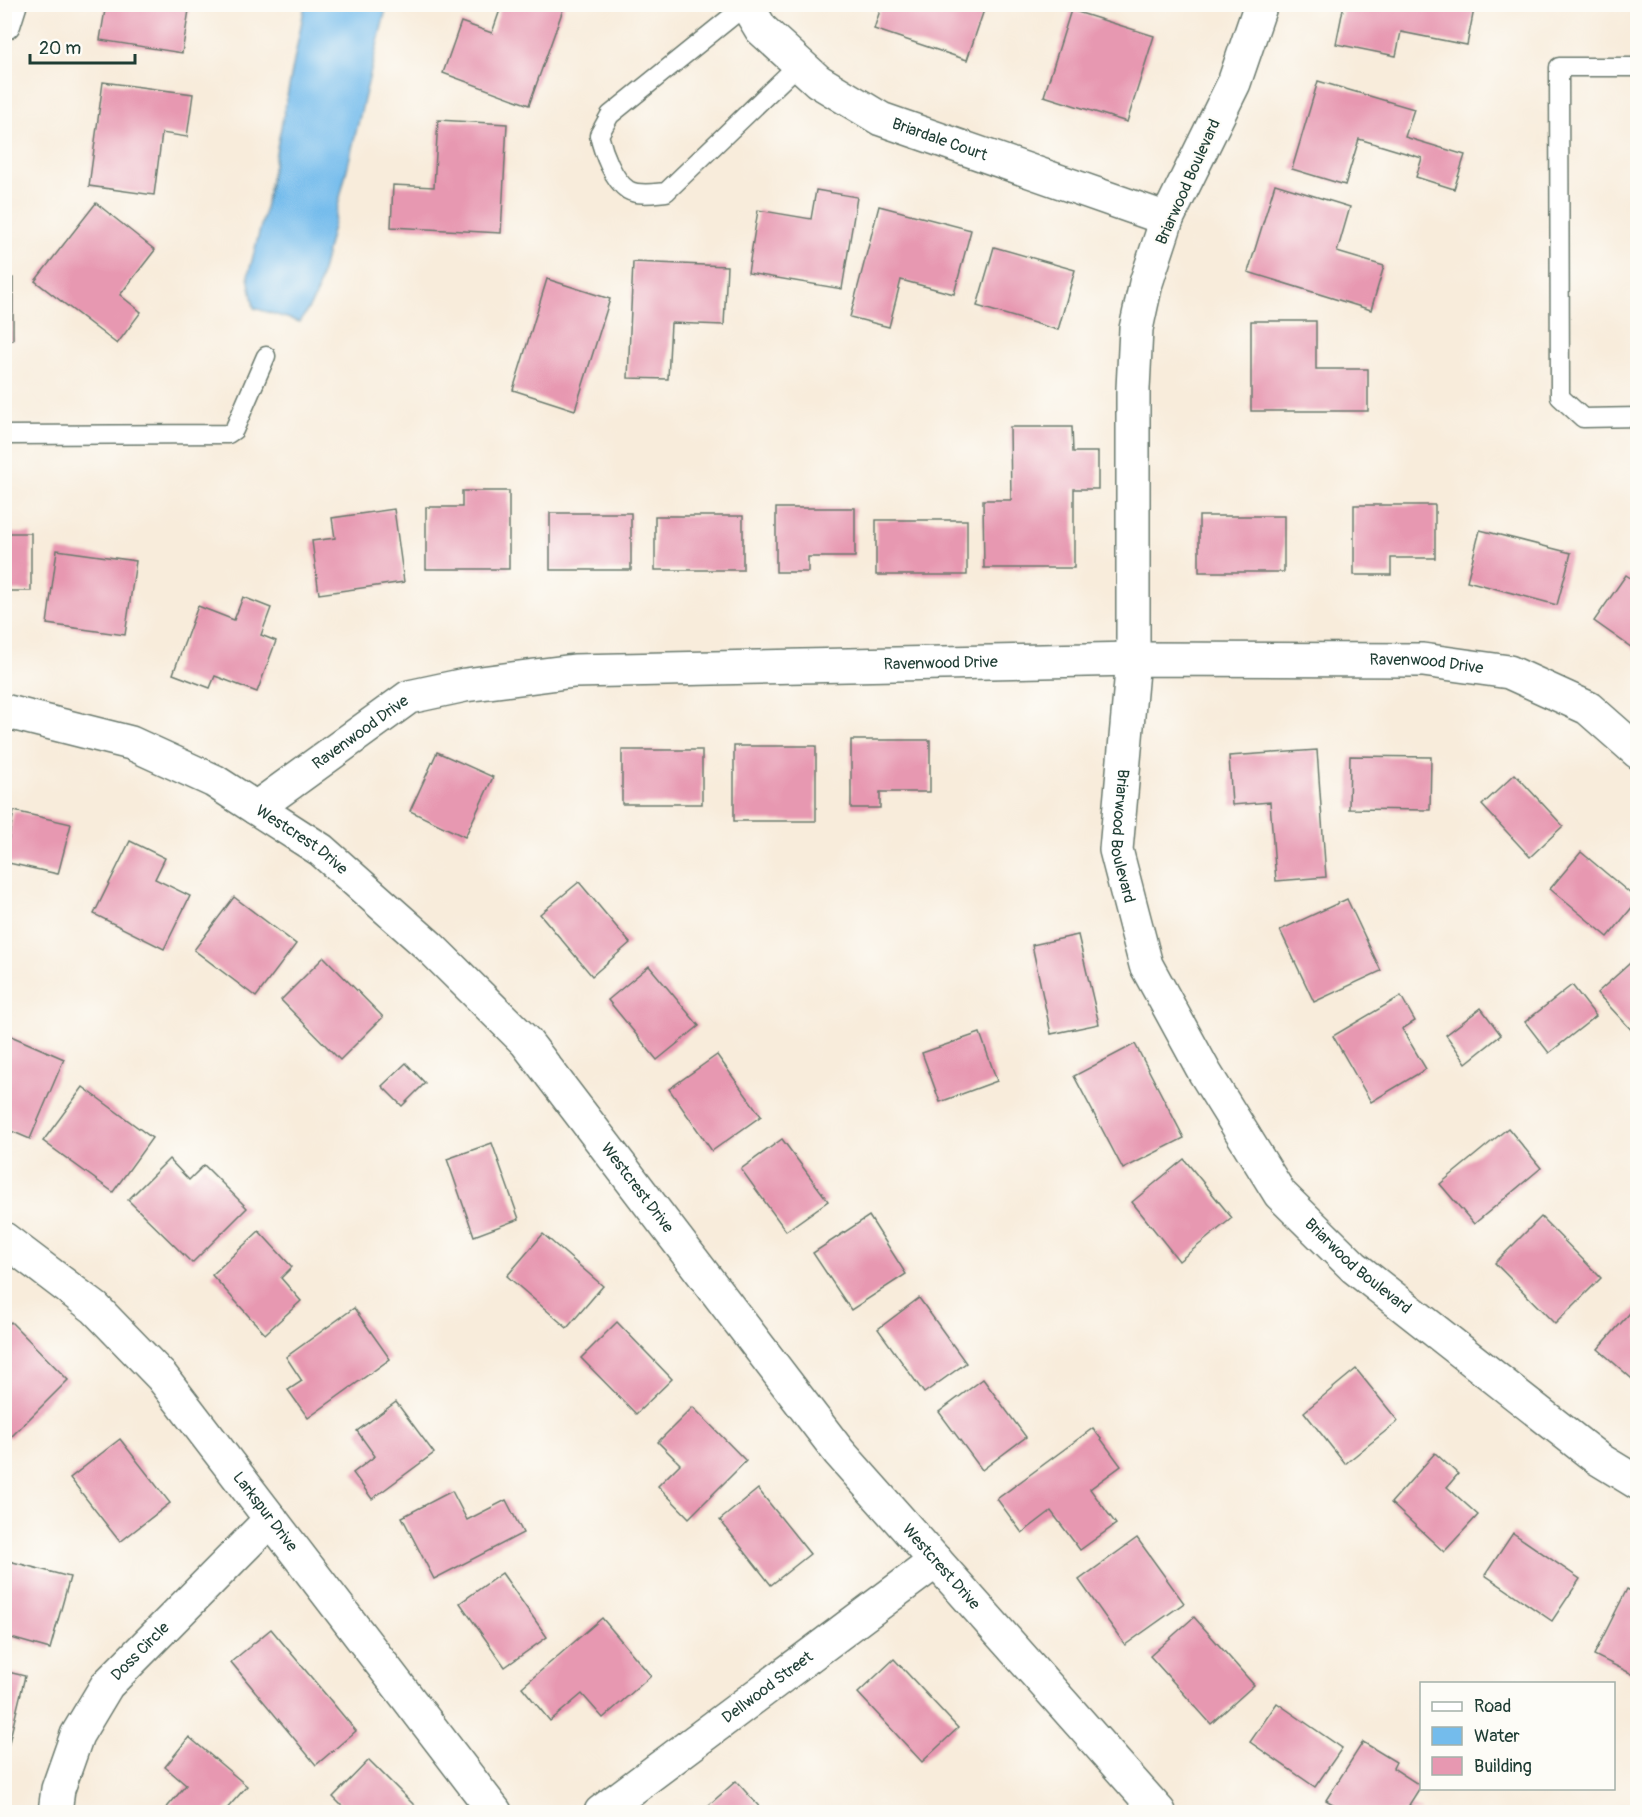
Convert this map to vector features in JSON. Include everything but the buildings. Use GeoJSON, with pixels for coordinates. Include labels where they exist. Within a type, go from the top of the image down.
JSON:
{"type":"FeatureCollection","features":[{"type":"Feature","properties":{"kind":"street"},"geometry":{"type":"LineString","coordinates":[[4,23],[10,4]]}},
{"type":"Feature","properties":{"kind":"street","name":"Briarwood Boulevard"},"geometry":{"type":"LineString","coordinates":[[1261,4],[1234,83],[1167,219],[1146,283],[1136,329],[1133,389],[1133,659],[1116,850],[1146,965],[1205,1074],[1280,1194],[1354,1267],[1597,1458],[1638,1483]]}},
{"type":"Feature","properties":{"kind":"street","name":"Briardale Court"},"geometry":{"type":"LineString","coordinates":[[746,5],[761,29],[818,81],[881,119],[1167,219]]}},
{"type":"Feature","properties":{"kind":"street","name":"Ravenwood Drive"},"geometry":{"type":"LineString","coordinates":[[256,808],[409,697],[465,685],[574,671],[1133,659],[1424,660],[1509,672],[1588,708],[1638,752]]}},
{"type":"Feature","properties":{"kind":"street","name":"Westcrest Drive"},"geometry":{"type":"LineString","coordinates":[[4,711],[131,743],[214,781],[321,850],[429,946],[526,1042],[839,1452],[1158,1812]]}},
{"type":"Feature","properties":{"kind":"street","name":"Larkspur Drive"},"geometry":{"type":"LineString","coordinates":[[4,1239],[94,1308],[162,1377],[495,1812]]}},
{"type":"Feature","properties":{"kind":"street","name":"Doss Circle"},"geometry":{"type":"LineString","coordinates":[[56,1812],[58,1790],[77,1735],[107,1685],[271,1519]]}},
{"type":"Feature","properties":{"kind":"street","name":"Dellwood Street"},"geometry":{"type":"LineString","coordinates":[[601,1812],[936,1561]]}},
{"type":"Feature","properties":{"kind":"lane"},"geometry":{"type":"LineString","coordinates":[[746,5],[610,115],[599,135],[602,149],[605,159],[627,189],[642,193],[666,192],[799,64]]}},
{"type":"Feature","properties":{"kind":"lane"},"geometry":{"type":"LineString","coordinates":[[1638,67],[1559,67],[1560,397],[1583,418],[1638,417]]}},
{"type":"Feature","properties":{"kind":"lane"},"geometry":{"type":"LineString","coordinates":[[4,435],[228,434],[234,430],[266,356]]}},
{"type":"Feature","properties":{"kind":"water"},"geometry":{"type":"Polygon","coordinates":[[[305,5],[387,5],[316,296],[300,322],[254,308],[248,276],[264,214],[305,5]]]}}]}
